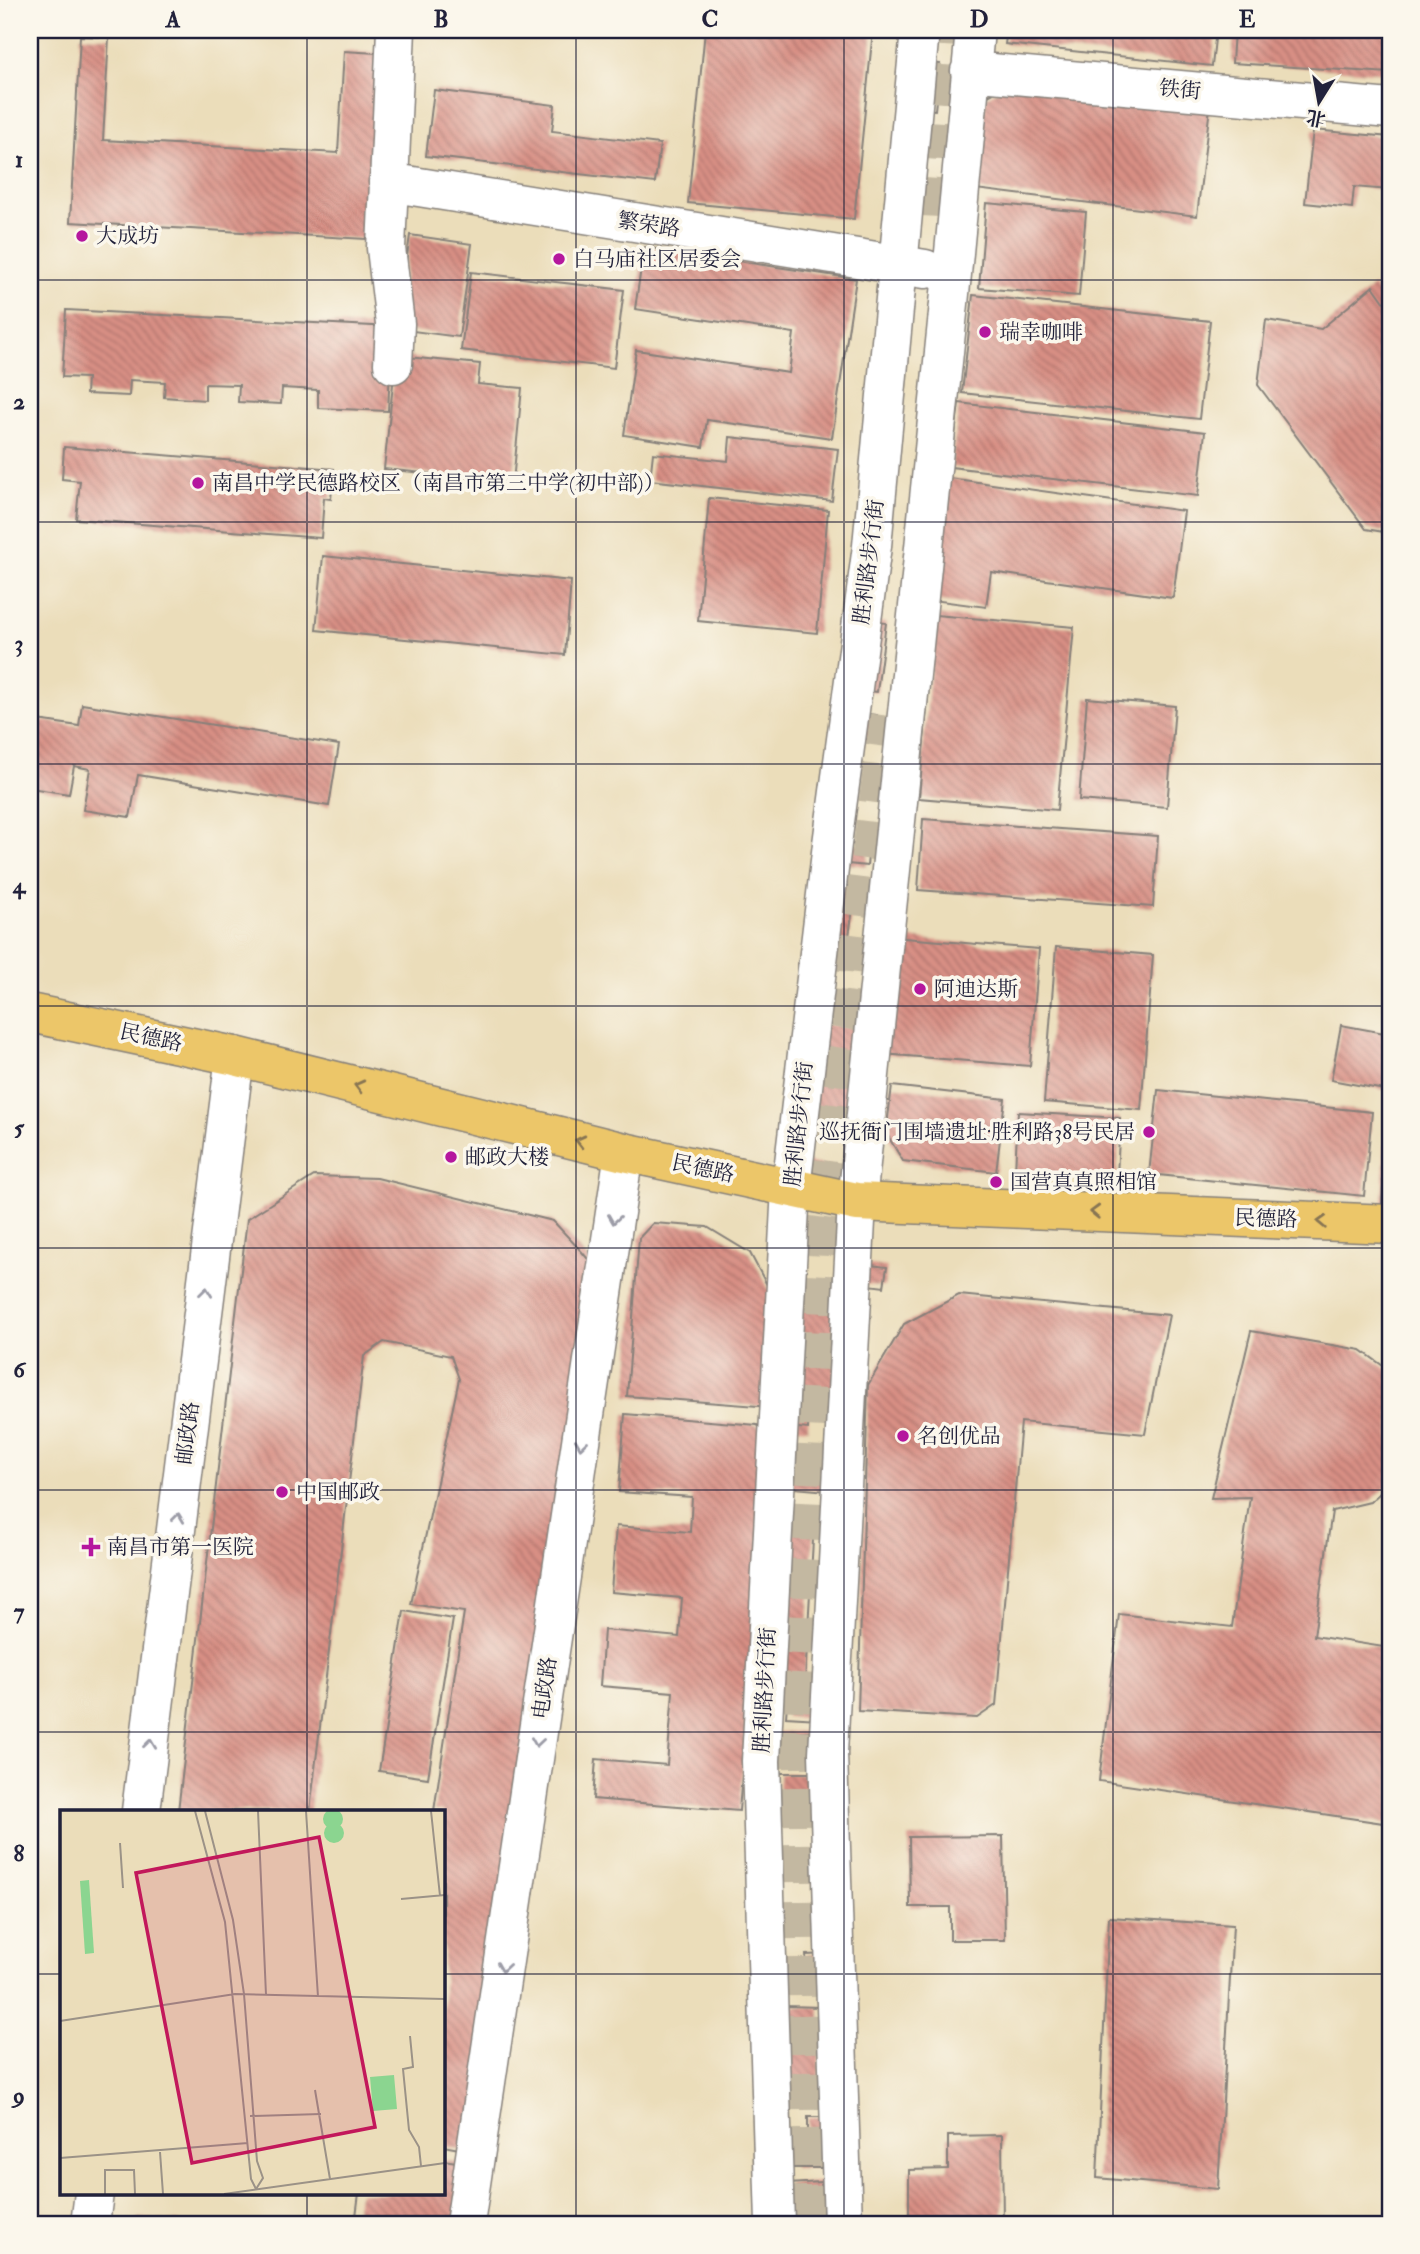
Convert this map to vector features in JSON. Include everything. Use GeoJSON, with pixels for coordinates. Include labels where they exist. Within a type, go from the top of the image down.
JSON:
{"type":"FeatureCollection","features":[{"type":"Feature","properties":{"kind":"main road","name":"民德路"},"geometry":{"type":"LineString","coordinates":[[30,1013],[235,1056],[624,1152],[857,1202],[1390,1224]]}},
{"type":"Feature","properties":{"kind":"street"},"geometry":{"type":"LineString","coordinates":[[393,364],[395,324],[386,247],[396,30]]}},
{"type":"Feature","properties":{"kind":"street","name":"胜利路步行街"},"geometry":{"type":"LineString","coordinates":[[775,2224],[761,1761],[792,1188],[832,844],[873,546],[920,30]]}},
{"type":"Feature","properties":{"kind":"street"},"geometry":{"type":"LineString","coordinates":[[843,2224],[828,1752],[857,1202],[975,30]]}},
{"type":"Feature","properties":{"kind":"street","name":"铁街"},"geometry":{"type":"LineString","coordinates":[[970,71],[1390,108]]}},
{"type":"Feature","properties":{"kind":"street","name":"繁荣路"},"geometry":{"type":"LineString","coordinates":[[388,182],[952,274]]}},
{"type":"Feature","properties":{"kind":"street","name":"邮政路"},"geometry":{"type":"LineString","coordinates":[[141,1810],[235,1056]]}},
{"type":"Feature","properties":{"kind":"street","name":"电政路"},"geometry":{"type":"LineString","coordinates":[[465,2224],[624,1152]]}},
{"type":"Feature","properties":{"kind":"street"},"geometry":{"type":"LineString","coordinates":[[90,2224],[94,2194]]}},
{"type":"Feature","properties":{"kind":"building"},"geometry":{"type":"Polygon","coordinates":[[[705,30],[873,30],[854,219],[688,203],[705,30]]]}},
{"type":"Feature","properties":{"kind":"building"},"geometry":{"type":"Polygon","coordinates":[[[1007,30],[1216,30],[1212,66],[1005,44],[1007,30]]]}},
{"type":"Feature","properties":{"kind":"building"},"geometry":{"type":"Polygon","coordinates":[[[1234,30],[1390,30],[1390,73],[1232,63],[1234,30]]]}},
{"type":"Feature","properties":{"kind":"building"},"geometry":{"type":"Polygon","coordinates":[[[80,36],[109,37],[103,140],[338,153],[344,51],[393,54],[383,240],[70,222],[80,36]]]}},
{"type":"Feature","properties":{"kind":"building"},"geometry":{"type":"Polygon","coordinates":[[[927,63],[940,64],[935,110],[923,109],[927,63]]]}},
{"type":"Feature","properties":{"kind":"building"},"geometry":{"type":"Polygon","coordinates":[[[1012,83],[1210,107],[1197,216],[975,189],[986,97],[1012,83]]]}},
{"type":"Feature","properties":{"kind":"building"},"geometry":{"type":"Polygon","coordinates":[[[434,90],[555,105],[552,131],[660,144],[655,183],[426,156],[434,90]]]}},
{"type":"Feature","properties":{"kind":"building"},"geometry":{"type":"Polygon","coordinates":[[[1313,130],[1390,137],[1390,190],[1354,187],[1352,208],[1305,203],[1313,130]]]}},
{"type":"Feature","properties":{"kind":"building"},"geometry":{"type":"Polygon","coordinates":[[[986,203],[1086,212],[1079,296],[979,288],[986,203]]]}},
{"type":"Feature","properties":{"kind":"building"},"geometry":{"type":"Polygon","coordinates":[[[410,235],[472,244],[459,337],[397,329],[410,235]]]}},
{"type":"Feature","properties":{"kind":"building"},"geometry":{"type":"Polygon","coordinates":[[[644,247],[856,279],[832,438],[707,420],[703,447],[624,435],[636,350],[789,373],[794,333],[635,309],[644,247]]]}},
{"type":"Feature","properties":{"kind":"building"},"geometry":{"type":"Polygon","coordinates":[[[471,272],[624,290],[614,368],[461,350],[471,272]]]}},
{"type":"Feature","properties":{"kind":"building"},"geometry":{"type":"Polygon","coordinates":[[[1373,286],[1390,310],[1390,533],[1366,529],[1258,385],[1266,320],[1321,329],[1373,286]]]}},
{"type":"Feature","properties":{"kind":"building"},"geometry":{"type":"Polygon","coordinates":[[[973,295],[1210,321],[1199,419],[962,393],[973,295]]]}},
{"type":"Feature","properties":{"kind":"building"},"geometry":{"type":"Polygon","coordinates":[[[66,310],[392,327],[388,411],[318,408],[318,390],[282,388],[281,404],[238,402],[239,385],[205,384],[205,400],[164,397],[165,382],[130,380],[129,396],[86,394],[87,378],[62,377],[66,310]]]}},
{"type":"Feature","properties":{"kind":"building"},"geometry":{"type":"Polygon","coordinates":[[[396,356],[480,364],[478,384],[522,388],[513,482],[384,469],[396,356]]]}},
{"type":"Feature","properties":{"kind":"building"},"geometry":{"type":"Polygon","coordinates":[[[959,403],[1205,432],[1198,496],[951,467],[959,403]]]}},
{"type":"Feature","properties":{"kind":"building"},"geometry":{"type":"Polygon","coordinates":[[[730,437],[838,449],[832,501],[650,480],[653,453],[728,461],[730,437]]]}},
{"type":"Feature","properties":{"kind":"building"},"geometry":{"type":"Polygon","coordinates":[[[64,447],[334,469],[331,499],[324,498],[321,538],[76,519],[80,481],[62,479],[64,447]]]}},
{"type":"Feature","properties":{"kind":"building"},"geometry":{"type":"Polygon","coordinates":[[[949,478],[1184,511],[1173,598],[991,572],[986,607],[932,600],[949,478]]]}},
{"type":"Feature","properties":{"kind":"building"},"geometry":{"type":"Polygon","coordinates":[[[709,498],[828,510],[817,633],[698,621],[709,498]]]}},
{"type":"Feature","properties":{"kind":"building"},"geometry":{"type":"Polygon","coordinates":[[[323,556],[571,581],[565,655],[316,630],[323,556]]]}},
{"type":"Feature","properties":{"kind":"building"},"geometry":{"type":"Polygon","coordinates":[[[935,615],[1074,627],[1057,810],[919,798],[935,615]]]}},
{"type":"Feature","properties":{"kind":"building"},"geometry":{"type":"Polygon","coordinates":[[[866,620],[886,623],[877,692],[857,690],[866,620]]]}},
{"type":"Feature","properties":{"kind":"building"},"geometry":{"type":"Polygon","coordinates":[[[1087,698],[1175,706],[1167,807],[1079,800],[1087,698]]]}},
{"type":"Feature","properties":{"kind":"building"},"geometry":{"type":"Polygon","coordinates":[[[82,704],[339,745],[329,806],[138,775],[130,817],[83,810],[90,769],[74,766],[69,794],[30,788],[30,719],[79,726],[82,704]]]}},
{"type":"Feature","properties":{"kind":"building"},"geometry":{"type":"Polygon","coordinates":[[[854,712],[877,715],[873,740],[851,737],[854,712]]]}},
{"type":"Feature","properties":{"kind":"building"},"geometry":{"type":"Polygon","coordinates":[[[923,819],[1158,836],[1153,907],[918,890],[923,819]]]}},
{"type":"Feature","properties":{"kind":"building"},"geometry":{"type":"Polygon","coordinates":[[[849,844],[869,845],[867,866],[848,864],[849,844]]]}},
{"type":"Feature","properties":{"kind":"building"},"geometry":{"type":"Polygon","coordinates":[[[834,884],[856,887],[846,957],[825,954],[834,884]]]}},
{"type":"Feature","properties":{"kind":"building"},"geometry":{"type":"Polygon","coordinates":[[[892,937],[1039,949],[1030,1066],[883,1054],[892,937]]]}},
{"type":"Feature","properties":{"kind":"building"},"geometry":{"type":"Polygon","coordinates":[[[1056,947],[1153,955],[1141,1110],[1044,1102],[1056,947]]]}},
{"type":"Feature","properties":{"kind":"building"},"geometry":{"type":"Polygon","coordinates":[[[817,1023],[859,1027],[849,1131],[806,1126],[817,1023]]]}},
{"type":"Feature","properties":{"kind":"building"},"geometry":{"type":"Polygon","coordinates":[[[1341,1025],[1390,1034],[1390,1091],[1331,1080],[1341,1025]]]}},
{"type":"Feature","properties":{"kind":"building"},"geometry":{"type":"Polygon","coordinates":[[[892,1086],[1005,1099],[996,1172],[903,1161],[886,1133],[892,1086]]]}},
{"type":"Feature","properties":{"kind":"building"},"geometry":{"type":"Polygon","coordinates":[[[1158,1090],[1372,1112],[1364,1196],[1149,1174],[1158,1090]]]}},
{"type":"Feature","properties":{"kind":"building"},"geometry":{"type":"Polygon","coordinates":[[[1018,1112],[1120,1118],[1117,1177],[1015,1171],[1018,1112]]]}},
{"type":"Feature","properties":{"kind":"building"},"geometry":{"type":"Polygon","coordinates":[[[1385,1145],[1390,1145],[1390,1205],[1382,1205],[1385,1145]]]}},
{"type":"Feature","properties":{"kind":"building"},"geometry":{"type":"Polygon","coordinates":[[[804,1162],[849,1169],[846,1190],[801,1183],[804,1162]]]}},
{"type":"Feature","properties":{"kind":"building","name":"中国邮政"},"geometry":{"type":"Polygon","coordinates":[[[314,1176],[377,1178],[553,1221],[598,1271],[470,2151],[444,2146],[444,1810],[434,1810],[464,1612],[411,1604],[459,1379],[451,1356],[384,1342],[364,1356],[310,1810],[178,1810],[247,1219],[314,1176]]]}},
{"type":"Feature","properties":{"kind":"building"},"geometry":{"type":"Polygon","coordinates":[[[653,1223],[707,1227],[750,1253],[779,1308],[771,1407],[627,1396],[639,1238],[653,1223]]]}},
{"type":"Feature","properties":{"kind":"building"},"geometry":{"type":"Polygon","coordinates":[[[863,1264],[887,1267],[884,1287],[861,1284],[863,1264]]]}},
{"type":"Feature","properties":{"kind":"building"},"geometry":{"type":"Polygon","coordinates":[[[792,1286],[839,1290],[834,1393],[788,1392],[792,1286]]]}},
{"type":"Feature","properties":{"kind":"building"},"geometry":{"type":"Polygon","coordinates":[[[959,1295],[1169,1315],[1145,1434],[1021,1422],[996,1705],[977,1718],[858,1711],[868,1385],[904,1324],[959,1295]]]}},
{"type":"Feature","properties":{"kind":"building"},"geometry":{"type":"Polygon","coordinates":[[[1251,1331],[1361,1350],[1390,1371],[1390,1484],[1370,1502],[1332,1511],[1314,1636],[1390,1648],[1390,1824],[1099,1781],[1119,1614],[1232,1627],[1250,1497],[1211,1498],[1251,1331]]]}},
{"type":"Feature","properties":{"kind":"building"},"geometry":{"type":"Polygon","coordinates":[[[789,1407],[809,1408],[808,1429],[788,1427],[789,1407]]]}},
{"type":"Feature","properties":{"kind":"building"},"geometry":{"type":"Polygon","coordinates":[[[625,1414],[757,1425],[770,1432],[739,1811],[593,1799],[596,1759],[667,1765],[673,1692],[600,1686],[604,1630],[679,1637],[682,1598],[611,1592],[616,1526],[690,1532],[692,1497],[619,1492],[625,1414]]]}},
{"type":"Feature","properties":{"kind":"building"},"geometry":{"type":"Polygon","coordinates":[[[787,1456],[829,1460],[827,1491],[785,1487],[787,1456]]]}},
{"type":"Feature","properties":{"kind":"building"},"geometry":{"type":"Polygon","coordinates":[[[790,1520],[814,1522],[805,1682],[796,1685],[782,1681],[790,1520]]]}},
{"type":"Feature","properties":{"kind":"building"},"geometry":{"type":"Polygon","coordinates":[[[404,1611],[453,1619],[428,1778],[379,1771],[404,1611]]]}},
{"type":"Feature","properties":{"kind":"building"},"geometry":{"type":"Polygon","coordinates":[[[788,1691],[821,1693],[819,1719],[786,1717],[788,1691]]]}},
{"type":"Feature","properties":{"kind":"building"},"geometry":{"type":"Polygon","coordinates":[[[823,1731],[825,1821],[789,1822],[788,1802],[780,1802],[779,1773],[814,1773],[813,1758],[777,1758],[776,1732],[823,1731]]]}},
{"type":"Feature","properties":{"kind":"building"},"geometry":{"type":"Polygon","coordinates":[[[1003,1836],[1005,1940],[950,1940],[950,1907],[910,1907],[909,1837],[1003,1836]]]}},
{"type":"Feature","properties":{"kind":"building"},"geometry":{"type":"Polygon","coordinates":[[[1109,1917],[1233,1925],[1218,2189],[1097,2178],[1109,1917]]]}},
{"type":"Feature","properties":{"kind":"building"},"geometry":{"type":"Polygon","coordinates":[[[827,1954],[828,1972],[807,1973],[806,1955],[827,1954]]]}},
{"type":"Feature","properties":{"kind":"building"},"geometry":{"type":"Polygon","coordinates":[[[785,2006],[820,2007],[819,2091],[792,2092],[782,2039],[785,2006]]]}},
{"type":"Feature","properties":{"kind":"building"},"geometry":{"type":"Polygon","coordinates":[[[808,2117],[831,2117],[831,2136],[808,2135],[808,2117]]]}},
{"type":"Feature","properties":{"kind":"building"},"geometry":{"type":"Polygon","coordinates":[[[1002,2135],[1003,2224],[909,2224],[909,2170],[948,2169],[948,2136],[1002,2135]]]}},
{"type":"Feature","properties":{"kind":"building"},"geometry":{"type":"Polygon","coordinates":[[[820,2148],[821,2168],[793,2168],[792,2150],[820,2148]]]}},
{"type":"Feature","properties":{"kind":"building"},"geometry":{"type":"Polygon","coordinates":[[[444,2160],[464,2163],[456,2224],[355,2224],[359,2194],[444,2194],[444,2160]]]}},
{"type":"Feature","properties":{"kind":"building"},"geometry":{"type":"Polygon","coordinates":[[[821,2182],[823,2224],[790,2224],[788,2184],[821,2182]]]}},
{"type":"Feature","properties":{"kind":"building"},"geometry":{"type":"Polygon","coordinates":[[[138,2218],[180,2222],[180,2224],[137,2224],[138,2218]]]}},
{"type":"Feature","properties":{"kind":"tunnel"},"geometry":{"type":"LineString","coordinates":[[940,217],[951,30]]}},
{"type":"Feature","properties":{"kind":"tunnel"},"geometry":{"type":"LineString","coordinates":[[804,2224],[797,1757],[821,1239],[889,716]]}},
{"type":"Feature","properties":{"kind":"place","name":"大成坊"},"geometry":{"type":"Point","coordinates":[82,236]}},
{"type":"Feature","properties":{"kind":"place","name":"白马庙社区居委会"},"geometry":{"type":"Point","coordinates":[559,259]}},
{"type":"Feature","properties":{"kind":"place","name":"瑞幸咖啡"},"geometry":{"type":"Point","coordinates":[985,332]}},
{"type":"Feature","properties":{"kind":"place","name":"南昌中学民德路校区（南昌市第三中学(初中部)）"},"geometry":{"type":"Point","coordinates":[198,483]}},
{"type":"Feature","properties":{"kind":"place","name":"阿迪达斯"},"geometry":{"type":"Point","coordinates":[920,989]}},
{"type":"Feature","properties":{"kind":"place","name":"巡抚衙门围墙遗址·胜利路38号民居"},"geometry":{"type":"Point","coordinates":[1149,1132]}},
{"type":"Feature","properties":{"kind":"place","name":"邮政大楼"},"geometry":{"type":"Point","coordinates":[451,1157]}},
{"type":"Feature","properties":{"kind":"place","name":"国营真真照相馆"},"geometry":{"type":"Point","coordinates":[996,1182]}},
{"type":"Feature","properties":{"kind":"place","name":"名创优品"},"geometry":{"type":"Point","coordinates":[903,1436]}},
{"type":"Feature","properties":{"kind":"place","name":"中国邮政"},"geometry":{"type":"Point","coordinates":[282,1492]}},
{"type":"Feature","properties":{"kind":"place","name":"南昌市第一医院"},"geometry":{"type":"Point","coordinates":[91,1547]}}]}
